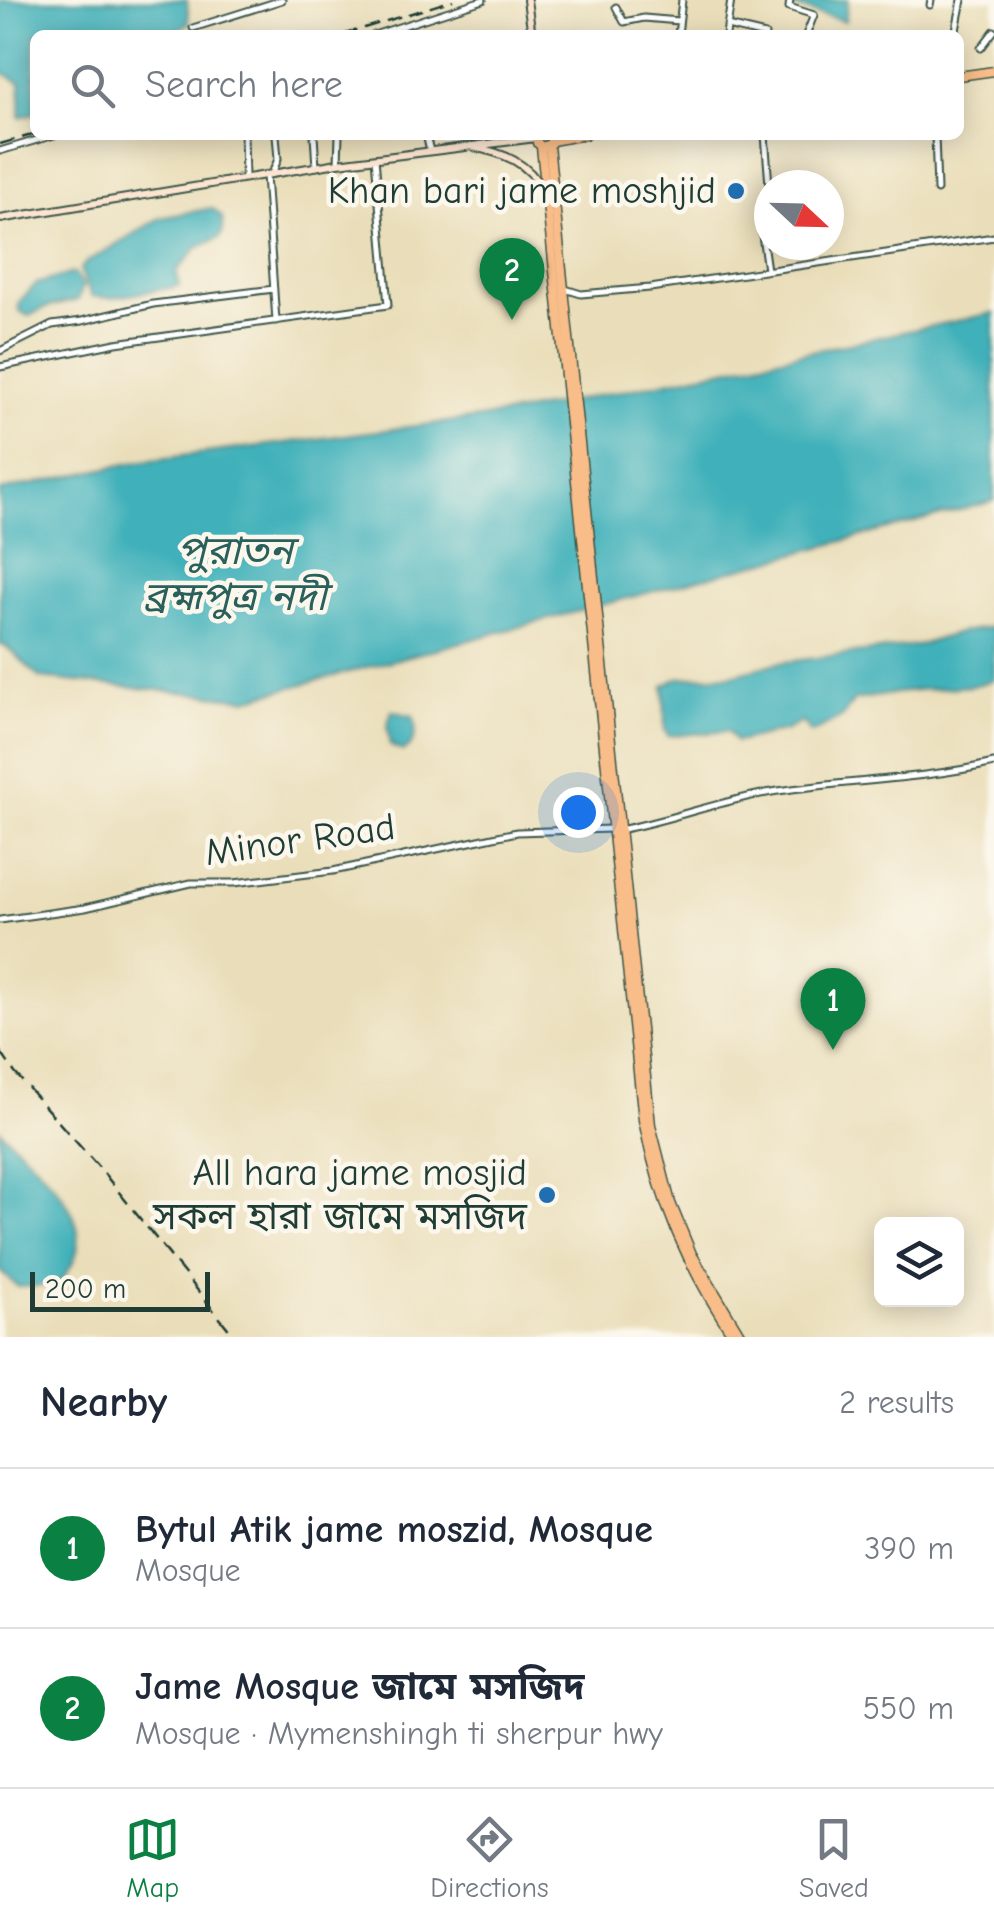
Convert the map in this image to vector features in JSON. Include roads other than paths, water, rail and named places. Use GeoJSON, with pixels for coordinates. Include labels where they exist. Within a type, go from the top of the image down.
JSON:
{"type":"FeatureCollection","features":[{"type":"Feature","properties":{"kind":"main road"},"geometry":{"type":"LineString","coordinates":[[527,0],[531,30]]}},
{"type":"Feature","properties":{"kind":"main road"},"geometry":{"type":"LineString","coordinates":[[964,75],[994,71]]}},
{"type":"Feature","properties":{"kind":"main road"},"geometry":{"type":"LineString","coordinates":[[0,218],[338,163],[544,140]]}},
{"type":"Feature","properties":{"kind":"main road"},"geometry":{"type":"LineString","coordinates":[[544,140],[546,198],[563,291]]}},
{"type":"Feature","properties":{"kind":"main road"},"geometry":{"type":"LineString","coordinates":[[544,140],[563,291],[613,814],[650,1125],[671,1204],[692,1254],[742,1337]]}},
{"type":"Feature","properties":{"kind":"main road"},"geometry":{"type":"LineString","coordinates":[[467,146],[517,162],[535,177],[546,198]]}},
{"type":"Feature","properties":{"kind":"main road"},"geometry":{"type":"LineString","coordinates":[[615,830],[636,1066],[658,1186],[696,1278],[734,1337]]}},
{"type":"Feature","properties":{"kind":"street"},"geometry":{"type":"LineString","coordinates":[[193,28],[282,0]]}},
{"type":"Feature","properties":{"kind":"street"},"geometry":{"type":"LineString","coordinates":[[390,30],[483,0]]}},
{"type":"Feature","properties":{"kind":"street"},"geometry":{"type":"LineString","coordinates":[[679,30],[682,0]]}},
{"type":"Feature","properties":{"kind":"street"},"geometry":{"type":"LineString","coordinates":[[727,30],[731,0]]}},
{"type":"Feature","properties":{"kind":"street"},"geometry":{"type":"LineString","coordinates":[[790,0],[789,8],[814,15],[808,30]]}},
{"type":"Feature","properties":{"kind":"street"},"geometry":{"type":"LineString","coordinates":[[956,30],[962,0]]}},
{"type":"Feature","properties":{"kind":"street"},"geometry":{"type":"LineString","coordinates":[[616,7],[624,22],[644,18],[680,22]]}},
{"type":"Feature","properties":{"kind":"street"},"geometry":{"type":"LineString","coordinates":[[727,26],[744,30]]}},
{"type":"Feature","properties":{"kind":"street"},"geometry":{"type":"LineString","coordinates":[[981,48],[994,31]]}},
{"type":"Feature","properties":{"kind":"street"},"geometry":{"type":"LineString","coordinates":[[0,150],[36,140]]}},
{"type":"Feature","properties":{"kind":"street"},"geometry":{"type":"LineString","coordinates":[[244,140],[246,178]]}},
{"type":"Feature","properties":{"kind":"street"},"geometry":{"type":"LineString","coordinates":[[276,140],[278,159],[269,175],[276,321]]}},
{"type":"Feature","properties":{"kind":"street"},"geometry":{"type":"LineString","coordinates":[[314,140],[316,167]]}},
{"type":"Feature","properties":{"kind":"street"},"geometry":{"type":"LineString","coordinates":[[338,163],[339,140]]}},
{"type":"Feature","properties":{"kind":"street"},"geometry":{"type":"LineString","coordinates":[[427,140],[430,151]]}},
{"type":"Feature","properties":{"kind":"street"},"geometry":{"type":"LineString","coordinates":[[766,140],[768,170]]}},
{"type":"Feature","properties":{"kind":"street"},"geometry":{"type":"LineString","coordinates":[[935,140],[937,190]]}},
{"type":"Feature","properties":{"kind":"street"},"geometry":{"type":"LineString","coordinates":[[0,367],[116,344],[388,306],[375,158]]}},
{"type":"Feature","properties":{"kind":"street"},"geometry":{"type":"LineString","coordinates":[[563,291],[616,291],[994,237]]}},
{"type":"Feature","properties":{"kind":"street"},"geometry":{"type":"LineString","coordinates":[[766,260],[768,271]]}},
{"type":"Feature","properties":{"kind":"street"},"geometry":{"type":"LineString","coordinates":[[0,352],[59,323],[153,304],[274,288]]}},
{"type":"Feature","properties":{"kind":"street","name":"Minor Road"},"geometry":{"type":"LineString","coordinates":[[0,920],[86,908],[191,883],[332,871],[517,832],[615,830],[667,821],[742,797],[912,778],[994,763]]}},
{"type":"Feature","properties":{"kind":"water"},"geometry":{"type":"Polygon","coordinates":[[[0,0],[187,0],[189,23],[177,30],[30,30],[30,114],[20,117],[21,83],[0,71],[0,0]]]}},
{"type":"Feature","properties":{"kind":"water"},"geometry":{"type":"Polygon","coordinates":[[[792,0],[848,0],[845,21],[791,6],[792,0]]]}},
{"type":"Feature","properties":{"kind":"water"},"geometry":{"type":"Polygon","coordinates":[[[212,208],[222,217],[223,231],[220,237],[197,248],[176,272],[180,286],[111,298],[91,296],[80,269],[87,262],[160,218],[212,208]]]}},
{"type":"Feature","properties":{"kind":"water"},"geometry":{"type":"Polygon","coordinates":[[[73,273],[83,285],[78,300],[29,316],[19,311],[19,302],[36,284],[73,273]]]}},
{"type":"Feature","properties":{"kind":"water","name":"পুরাতন ব্রহ্মপুত্র নদী"},"geometry":{"type":"Polygon","coordinates":[[[994,313],[994,501],[247,699],[40,678],[6,646],[0,645],[0,491],[136,462],[510,414],[994,313]]]}},
{"type":"Feature","properties":{"kind":"water"},"geometry":{"type":"Polygon","coordinates":[[[994,627],[994,680],[854,700],[842,717],[814,732],[802,722],[786,730],[736,742],[728,731],[668,736],[665,730],[664,686],[678,678],[732,675],[777,663],[919,645],[994,627]]]}},
{"type":"Feature","properties":{"kind":"water"},"geometry":{"type":"Polygon","coordinates":[[[392,711],[413,716],[415,721],[413,740],[403,751],[391,746],[387,726],[392,711]]]}},
{"type":"Feature","properties":{"kind":"water"},"geometry":{"type":"Polygon","coordinates":[[[0,1130],[52,1182],[75,1222],[78,1242],[73,1263],[56,1285],[18,1287],[0,1271],[0,1130]]]}},
{"type":"Feature","properties":{"kind":"railway"},"geometry":{"type":"LineString","coordinates":[[358,30],[453,0]]}},
{"type":"Feature","properties":{"kind":"railway"},"geometry":{"type":"LineString","coordinates":[[0,144],[30,135]]}},
{"type":"Feature","properties":{"kind":"railway"},"geometry":{"type":"LineString","coordinates":[[0,1051],[235,1337]]}},
{"type":"Feature","properties":{"kind":"place","name":"Khan bari jame moshjid"},"geometry":{"type":"Point","coordinates":[736,191]}},
{"type":"Feature","properties":{"kind":"place","name":"Jame Mosque জামে মসজিদ"},"geometry":{"type":"Point","coordinates":[512,320]}},
{"type":"Feature","properties":{"kind":"place","name":"Bytul Atik jame moszid, Mosque"},"geometry":{"type":"Point","coordinates":[833,1050]}},
{"type":"Feature","properties":{"kind":"place","name":"All hara jame mosjid সকল হারা জামে মসজিদ"},"geometry":{"type":"Point","coordinates":[547,1195]}}]}
